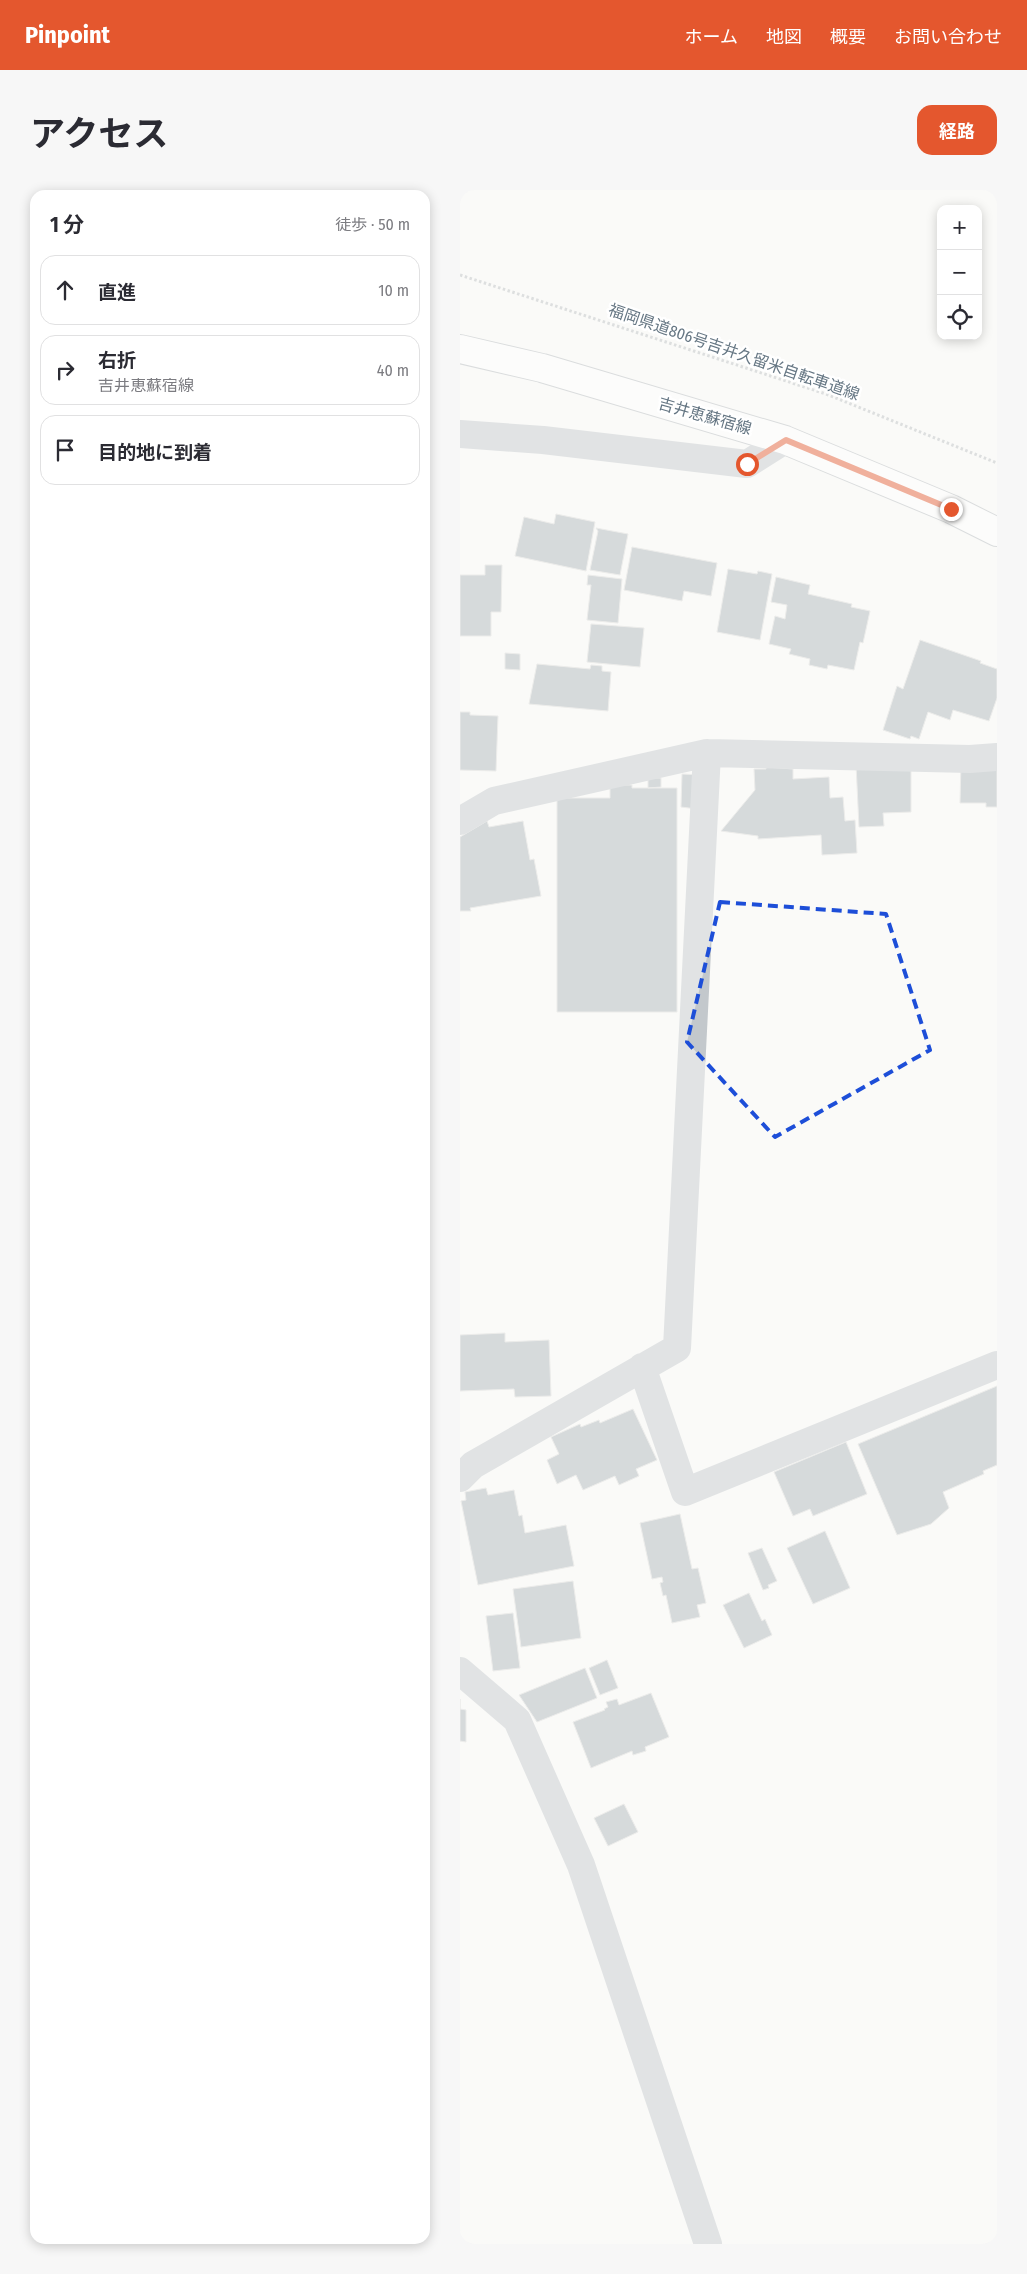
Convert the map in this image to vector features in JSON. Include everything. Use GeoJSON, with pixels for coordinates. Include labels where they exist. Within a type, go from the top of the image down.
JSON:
{"type":"FeatureCollection","features":[{"type":"Feature","properties":{"kind":"main road","name":"吉井恵蘇宿線"},"geometry":{"type":"LineString","coordinates":[[460,349],[542,368],[786,440],[951,509],[997,532]]}},
{"type":"Feature","properties":{"kind":"street"},"geometry":{"type":"LineString","coordinates":[[460,434],[542,440],[747,464],[786,440]]}},
{"type":"Feature","properties":{"kind":"street"},"geometry":{"type":"LineString","coordinates":[[460,1478],[474,1465],[642,1366],[677,1348],[707,753]]}},
{"type":"Feature","properties":{"kind":"street"},"geometry":{"type":"LineString","coordinates":[[460,821],[494,801],[707,753],[997,758]]}},
{"type":"Feature","properties":{"kind":"street"},"geometry":{"type":"LineString","coordinates":[[642,1366],[685,1492],[997,1365]]}},
{"type":"Feature","properties":{"kind":"street"},"geometry":{"type":"LineString","coordinates":[[460,1671],[516,1720],[580,1865],[708,2244]]}},
{"type":"Feature","properties":{"kind":"path","name":"福岡県道806号吉井久留米自転車道線"},"geometry":{"type":"LineString","coordinates":[[460,275],[826,394],[997,463]]}},
{"type":"Feature","properties":{"kind":"highlighted area"},"geometry":{"type":"Polygon","coordinates":[[[720,902],[886,914],[930,1050],[775,1137],[687,1042],[720,902]]]}},
{"type":"Feature","properties":{"kind":"building"},"geometry":{"type":"Polygon","coordinates":[[[556,514],[595,522],[586,571],[515,556],[524,517],[554,524],[556,514]]]}},
{"type":"Feature","properties":{"kind":"building"},"geometry":{"type":"Polygon","coordinates":[[[596,528],[628,534],[620,575],[590,570],[598,531],[596,528]]]}},
{"type":"Feature","properties":{"kind":"building"},"geometry":{"type":"Polygon","coordinates":[[[632,547],[717,563],[711,596],[684,591],[682,601],[624,590],[632,547]]]}},
{"type":"Feature","properties":{"kind":"building"},"geometry":{"type":"Polygon","coordinates":[[[485,565],[502,565],[501,612],[491,612],[491,636],[460,636],[460,575],[485,575],[485,565]]]}},
{"type":"Feature","properties":{"kind":"building"},"geometry":{"type":"Polygon","coordinates":[[[728,569],[757,574],[758,571],[772,574],[760,640],[717,632],[728,569]]]}},
{"type":"Feature","properties":{"kind":"building"},"geometry":{"type":"Polygon","coordinates":[[[588,575],[622,579],[618,623],[587,620],[591,585],[587,585],[588,575]]]}},
{"type":"Feature","properties":{"kind":"building"},"geometry":{"type":"Polygon","coordinates":[[[776,577],[810,585],[808,594],[852,604],[851,607],[870,611],[863,643],[860,642],[854,670],[828,665],[827,669],[809,665],[810,659],[789,654],[791,649],[769,644],[775,616],[785,619],[787,605],[771,602],[776,577]]]}},
{"type":"Feature","properties":{"kind":"building"},"geometry":{"type":"Polygon","coordinates":[[[591,624],[644,628],[640,667],[587,662],[591,624]]]}},
{"type":"Feature","properties":{"kind":"building"},"geometry":{"type":"Polygon","coordinates":[[[920,640],[981,661],[980,663],[997,669],[997,698],[989,721],[953,710],[950,720],[928,712],[919,739],[911,736],[910,739],[883,730],[897,686],[903,689],[920,640]]]}},
{"type":"Feature","properties":{"kind":"building"},"geometry":{"type":"Polygon","coordinates":[[[505,653],[520,654],[520,670],[505,669],[505,653]]]}},
{"type":"Feature","properties":{"kind":"building"},"geometry":{"type":"Polygon","coordinates":[[[537,664],[590,669],[591,665],[602,666],[602,671],[611,672],[608,711],[529,704],[537,664]]]}},
{"type":"Feature","properties":{"kind":"building"},"geometry":{"type":"Polygon","coordinates":[[[460,712],[470,712],[470,715],[498,716],[496,771],[460,770],[460,712]]]}},
{"type":"Feature","properties":{"kind":"building"},"geometry":{"type":"Polygon","coordinates":[[[911,762],[911,812],[883,813],[884,826],[859,827],[856,764],[911,762]]]}},
{"type":"Feature","properties":{"kind":"building"},"geometry":{"type":"Polygon","coordinates":[[[961,763],[997,764],[997,807],[986,807],[986,803],[960,803],[961,763]]]}},
{"type":"Feature","properties":{"kind":"building"},"geometry":{"type":"Polygon","coordinates":[[[766,767],[793,769],[793,779],[829,777],[830,798],[843,797],[845,821],[855,820],[857,853],[822,855],[821,835],[758,839],[758,836],[721,831],[755,790],[754,769],[766,769],[766,767]]]}},
{"type":"Feature","properties":{"kind":"building"},"geometry":{"type":"Polygon","coordinates":[[[682,774],[700,775],[697,809],[681,807],[682,774]]]}},
{"type":"Feature","properties":{"kind":"building"},"geometry":{"type":"Polygon","coordinates":[[[648,778],[661,778],[661,787],[648,788],[648,778]]]}},
{"type":"Feature","properties":{"kind":"building"},"geometry":{"type":"Polygon","coordinates":[[[610,785],[632,785],[632,788],[677,788],[677,1012],[557,1012],[557,798],[610,798],[610,785]]]}},
{"type":"Feature","properties":{"kind":"building"},"geometry":{"type":"Polygon","coordinates":[[[487,821],[489,827],[523,821],[530,860],[534,859],[541,896],[470,908],[471,911],[460,911],[460,837],[487,821]]]}},
{"type":"Feature","properties":{"kind":"building"},"geometry":{"type":"Polygon","coordinates":[[[505,1333],[505,1342],[549,1340],[551,1396],[515,1397],[514,1389],[460,1391],[460,1335],[505,1333]]]}},
{"type":"Feature","properties":{"kind":"building"},"geometry":{"type":"Polygon","coordinates":[[[997,1386],[997,1465],[983,1471],[984,1474],[943,1492],[949,1508],[931,1524],[897,1535],[858,1444],[997,1386]]]}},
{"type":"Feature","properties":{"kind":"building"},"geometry":{"type":"Polygon","coordinates":[[[633,1409],[657,1460],[636,1469],[639,1476],[619,1485],[615,1476],[583,1490],[576,1475],[557,1484],[547,1460],[559,1454],[551,1437],[580,1424],[581,1427],[599,1420],[600,1423],[633,1409]]]}},
{"type":"Feature","properties":{"kind":"building"},"geometry":{"type":"Polygon","coordinates":[[[846,1442],[867,1494],[813,1516],[810,1509],[793,1516],[774,1472],[846,1442]]]}},
{"type":"Feature","properties":{"kind":"building"},"geometry":{"type":"Polygon","coordinates":[[[486,1488],[488,1495],[514,1490],[519,1516],[522,1515],[525,1533],[566,1525],[574,1566],[478,1585],[461,1501],[466,1500],[465,1492],[486,1488]]]}},
{"type":"Feature","properties":{"kind":"building"},"geometry":{"type":"Polygon","coordinates":[[[680,1514],[692,1569],[698,1568],[706,1603],[697,1605],[700,1617],[672,1623],[666,1595],[663,1596],[660,1583],[663,1582],[662,1577],[652,1579],[640,1523],[680,1514]]]}},
{"type":"Feature","properties":{"kind":"building"},"geometry":{"type":"Polygon","coordinates":[[[825,1531],[850,1588],[813,1604],[787,1548],[825,1531]]]}},
{"type":"Feature","properties":{"kind":"building"},"geometry":{"type":"Polygon","coordinates":[[[762,1548],[777,1581],[768,1585],[769,1588],[763,1590],[748,1553],[762,1548]]]}},
{"type":"Feature","properties":{"kind":"building"},"geometry":{"type":"Polygon","coordinates":[[[573,1581],[581,1638],[521,1647],[513,1589],[573,1581]]]}},
{"type":"Feature","properties":{"kind":"building"},"geometry":{"type":"Polygon","coordinates":[[[749,1593],[762,1621],[765,1619],[772,1635],[744,1648],[723,1605],[749,1593]]]}},
{"type":"Feature","properties":{"kind":"building"},"geometry":{"type":"Polygon","coordinates":[[[513,1613],[520,1668],[493,1671],[486,1616],[513,1613]]]}},
{"type":"Feature","properties":{"kind":"building"},"geometry":{"type":"Polygon","coordinates":[[[607,1660],[618,1688],[600,1695],[589,1668],[607,1660]]]}},
{"type":"Feature","properties":{"kind":"building"},"geometry":{"type":"Polygon","coordinates":[[[585,1668],[597,1698],[537,1722],[519,1695],[585,1668]]]}},
{"type":"Feature","properties":{"kind":"building"},"geometry":{"type":"Polygon","coordinates":[[[651,1693],[669,1737],[645,1747],[646,1751],[633,1755],[632,1751],[591,1768],[573,1722],[605,1710],[608,1707],[606,1702],[617,1699],[619,1705],[651,1693]]]}},
{"type":"Feature","properties":{"kind":"building"},"geometry":{"type":"Polygon","coordinates":[[[460,1709],[466,1710],[466,1742],[460,1741],[460,1709]]]}},
{"type":"Feature","properties":{"kind":"building"},"geometry":{"type":"Polygon","coordinates":[[[624,1804],[638,1832],[608,1846],[594,1818],[624,1804]]]}},
{"type":"Feature","properties":{"kind":"route"},"geometry":{"type":"LineString","coordinates":[[747,464],[786,440],[951,509]]}}]}
